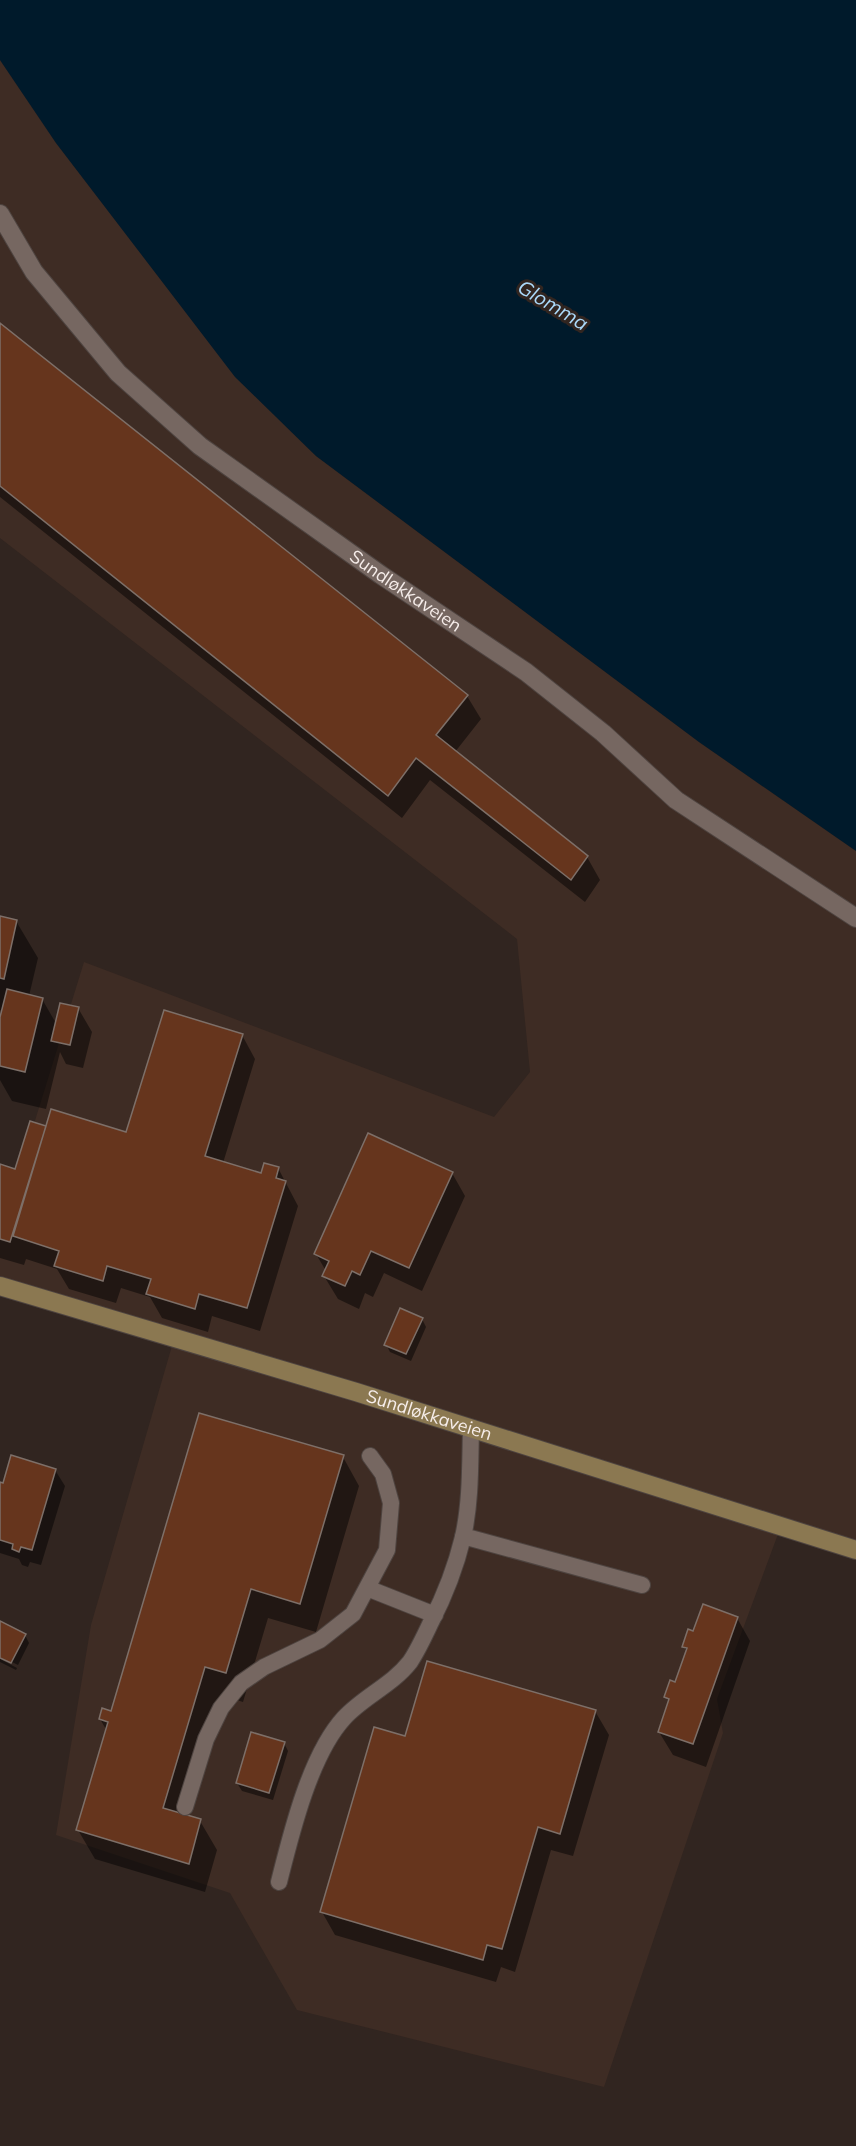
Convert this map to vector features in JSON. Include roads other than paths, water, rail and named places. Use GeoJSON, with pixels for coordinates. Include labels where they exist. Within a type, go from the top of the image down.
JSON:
{"type":"FeatureCollection","features":[{"type":"Feature","properties":{"kind":"main road","name":"Sundløkkaveien"},"geometry":{"type":"LineString","coordinates":[[0,1286],[471,1428],[856,1550]]}},
{"type":"Feature","properties":{"kind":"street","name":"Sundløkkaveien"},"geometry":{"type":"LineString","coordinates":[[0,214],[34,272],[118,373],[200,446],[381,575],[526,672],[603,733],[676,800],[856,918]]}},
{"type":"Feature","properties":{"kind":"lane"},"geometry":{"type":"LineString","coordinates":[[279,1882],[291,1830],[327,1741],[345,1717],[410,1662],[445,1593],[463,1536],[470,1484],[471,1428]]}},
{"type":"Feature","properties":{"kind":"lane"},"geometry":{"type":"LineString","coordinates":[[185,1807],[206,1739],[221,1708],[241,1683],[264,1667],[320,1640],[353,1614],[367,1588],[387,1550],[391,1503],[383,1474],[370,1456]]}},
{"type":"Feature","properties":{"kind":"lane"},"geometry":{"type":"LineString","coordinates":[[463,1536],[642,1585]]}},
{"type":"Feature","properties":{"kind":"lane"},"geometry":{"type":"LineString","coordinates":[[367,1588],[435,1615]]}},
{"type":"Feature","properties":{"kind":"water","name":"Glomma"},"geometry":{"type":"Polygon","coordinates":[[[0,0],[856,0],[856,851],[699,742],[316,456],[235,377],[56,143],[0,60],[0,0]]]}}]}
